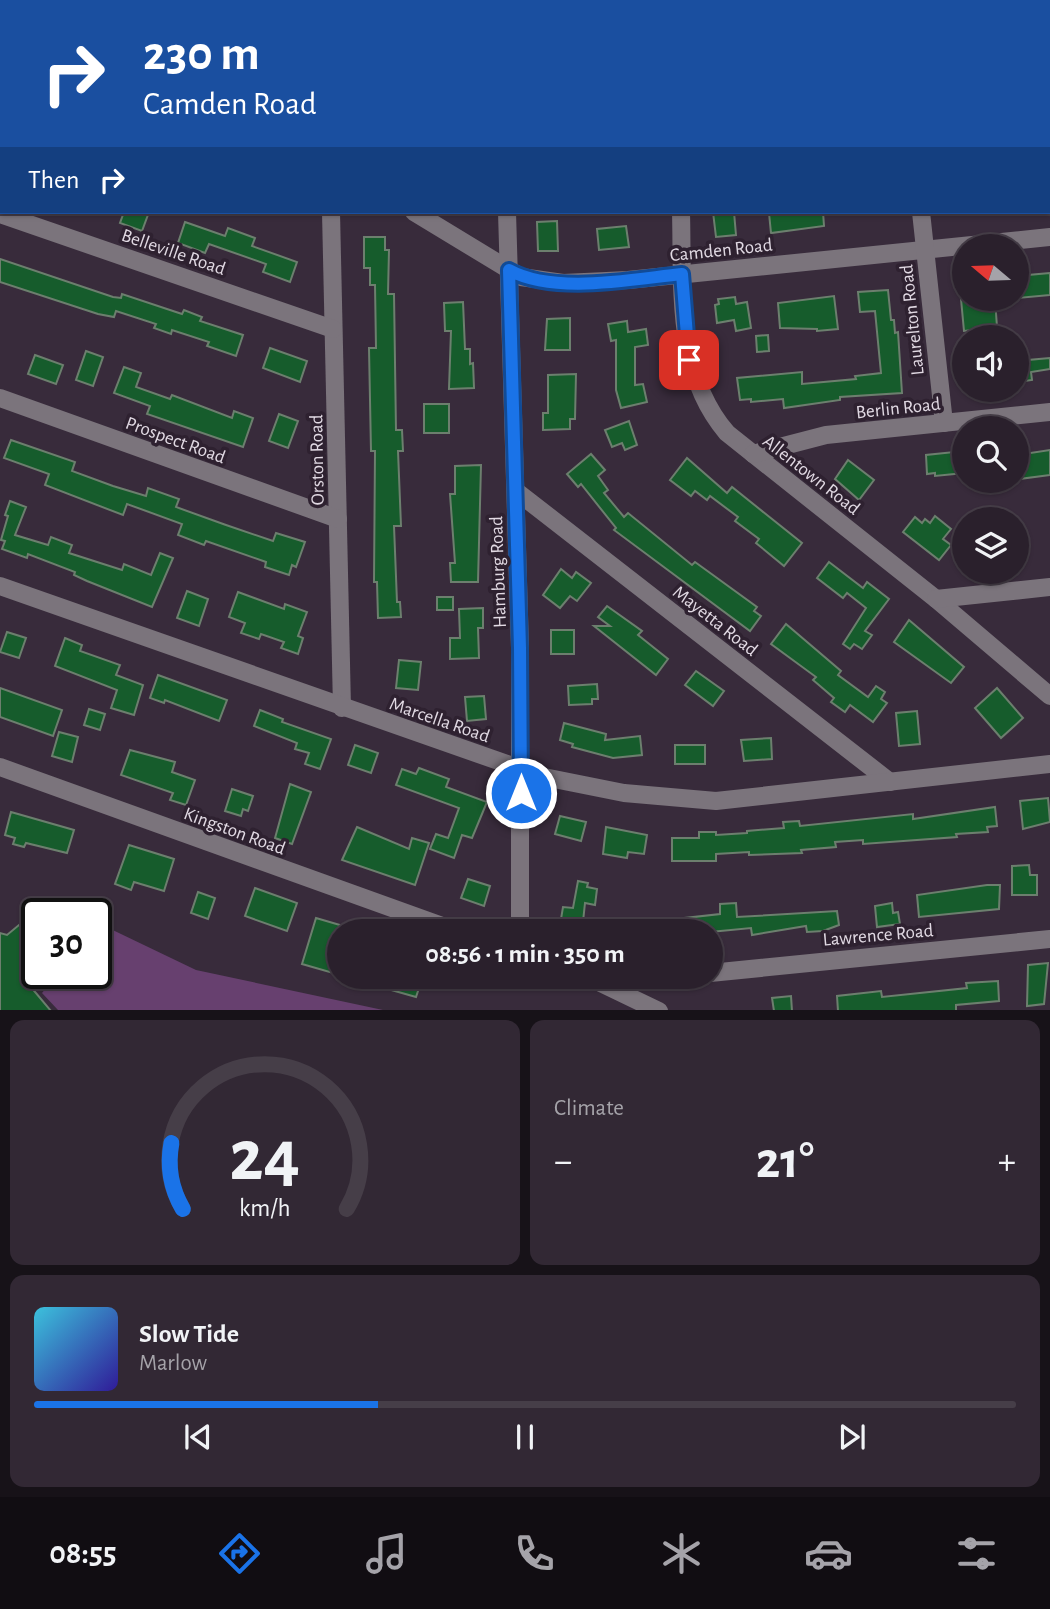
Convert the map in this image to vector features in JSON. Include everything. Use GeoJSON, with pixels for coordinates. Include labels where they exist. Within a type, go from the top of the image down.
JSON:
{"type":"FeatureCollection","features":[{"type":"Feature","properties":{"kind":"street","name":"Belleville Road"},"geometry":{"type":"LineString","coordinates":[[0,214],[333,329]]}},
{"type":"Feature","properties":{"kind":"street","name":"Orston Road"},"geometry":{"type":"LineString","coordinates":[[331,214],[342,708]]}},
{"type":"Feature","properties":{"kind":"street","name":"Camden Road"},"geometry":{"type":"LineString","coordinates":[[417,214],[521,277],[563,283],[682,274],[1050,237]]}},
{"type":"Feature","properties":{"kind":"street","name":"Hamburg Road"},"geometry":{"type":"LineString","coordinates":[[507,214],[516,491],[521,769],[520,919]]}},
{"type":"Feature","properties":{"kind":"street","name":"Allentown Road"},"geometry":{"type":"LineString","coordinates":[[681,214],[682,274],[689,360],[694,380],[713,417],[752,454],[936,598],[1050,696]]}},
{"type":"Feature","properties":{"kind":"street","name":"Laurelton Road"},"geometry":{"type":"LineString","coordinates":[[921,214],[944,423]]}},
{"type":"Feature","properties":{"kind":"street","name":"Prospect Road"},"geometry":{"type":"LineString","coordinates":[[0,398],[338,519]]}},
{"type":"Feature","properties":{"kind":"street","name":"Berlin Road"},"geometry":{"type":"LineString","coordinates":[[752,454],[825,436],[1050,412]]}},
{"type":"Feature","properties":{"kind":"street","name":"Mayetta Road"},"geometry":{"type":"LineString","coordinates":[[516,491],[890,782]]}},
{"type":"Feature","properties":{"kind":"street","name":"Marcella Road"},"geometry":{"type":"LineString","coordinates":[[0,586],[342,708],[521,769],[587,788],[716,801],[1050,764]]}},
{"type":"Feature","properties":{"kind":"street"},"geometry":{"type":"LineString","coordinates":[[936,598],[1050,587]]}},
{"type":"Feature","properties":{"kind":"street","name":"Kingston Road"},"geometry":{"type":"LineString","coordinates":[[0,767],[423,919]]}},
{"type":"Feature","properties":{"kind":"street","name":"Lawrence Road"},"geometry":{"type":"LineString","coordinates":[[723,972],[1050,939]]}},
{"type":"Feature","properties":{"kind":"street"},"geometry":{"type":"LineString","coordinates":[[616,989],[659,1010]]}},
{"type":"Feature","properties":{"kind":"shaded area"},"geometry":{"type":"Polygon","coordinates":[[[112,930],[196,970],[383,1010],[58,1010],[42,993],[45,989],[112,989],[112,930]]]}},
{"type":"Feature","properties":{"kind":"building"},"geometry":{"type":"Polygon","coordinates":[[[123,214],[148,214],[142,231],[120,223],[123,214]]]}},
{"type":"Feature","properties":{"kind":"building"},"geometry":{"type":"Polygon","coordinates":[[[713,214],[734,214],[736,235],[716,237],[713,214]]]}},
{"type":"Feature","properties":{"kind":"building"},"geometry":{"type":"Polygon","coordinates":[[[769,214],[823,214],[824,226],[771,233],[769,214]]]}},
{"type":"Feature","properties":{"kind":"building"},"geometry":{"type":"Polygon","coordinates":[[[557,221],[558,251],[538,251],[537,222],[557,221]]]}},
{"type":"Feature","properties":{"kind":"building"},"geometry":{"type":"Polygon","coordinates":[[[185,222],[225,236],[228,228],[255,238],[252,246],[297,262],[290,282],[263,272],[266,264],[209,244],[205,253],[178,243],[185,222]]]}},
{"type":"Feature","properties":{"kind":"building"},"geometry":{"type":"Polygon","coordinates":[[[626,226],[629,247],[599,250],[597,229],[626,226]]]}},
{"type":"Feature","properties":{"kind":"building"},"geometry":{"type":"Polygon","coordinates":[[[364,237],[385,237],[385,250],[389,250],[388,294],[394,294],[396,430],[402,430],[403,451],[398,451],[401,526],[394,526],[397,602],[400,602],[401,617],[378,618],[377,582],[374,582],[375,451],[371,451],[369,348],[376,348],[375,285],[370,285],[370,268],[364,268],[364,237]]]}},
{"type":"Feature","properties":{"kind":"building"},"geometry":{"type":"Polygon","coordinates":[[[0,259],[113,297],[121,298],[122,294],[182,314],[184,310],[202,317],[200,321],[243,335],[236,356],[207,346],[209,342],[172,330],[171,334],[154,328],[156,324],[116,311],[114,317],[98,314],[0,282],[0,259]]]}},
{"type":"Feature","properties":{"kind":"building"},"geometry":{"type":"Polygon","coordinates":[[[1050,273],[1050,295],[1029,297],[1029,275],[1050,273]]]}},
{"type":"Feature","properties":{"kind":"building"},"geometry":{"type":"Polygon","coordinates":[[[888,290],[891,320],[894,320],[895,333],[898,332],[902,393],[840,397],[840,400],[784,408],[783,399],[751,402],[751,399],[740,400],[737,378],[802,372],[802,384],[856,379],[855,376],[881,373],[875,311],[860,312],[858,292],[888,290]]]}},
{"type":"Feature","properties":{"kind":"building"},"geometry":{"type":"Polygon","coordinates":[[[834,296],[838,329],[817,331],[780,328],[778,303],[834,296]]]}},
{"type":"Feature","properties":{"kind":"building"},"geometry":{"type":"Polygon","coordinates":[[[735,297],[736,304],[747,302],[751,328],[736,331],[734,320],[717,323],[715,305],[719,304],[718,299],[735,297]]]}},
{"type":"Feature","properties":{"kind":"building"},"geometry":{"type":"Polygon","coordinates":[[[463,302],[465,349],[470,349],[474,388],[449,389],[451,331],[445,331],[444,303],[463,302]]]}},
{"type":"Feature","properties":{"kind":"building"},"geometry":{"type":"Polygon","coordinates":[[[962,312],[996,312],[997,325],[963,325],[962,312]]]}},
{"type":"Feature","properties":{"kind":"building"},"geometry":{"type":"Polygon","coordinates":[[[570,318],[570,350],[545,350],[547,319],[570,318]]]}},
{"type":"Feature","properties":{"kind":"building"},"geometry":{"type":"Polygon","coordinates":[[[627,321],[628,332],[646,329],[648,345],[635,347],[635,385],[643,384],[647,402],[621,408],[616,390],[616,340],[611,341],[608,324],[627,321]]]}},
{"type":"Feature","properties":{"kind":"building"},"geometry":{"type":"Polygon","coordinates":[[[768,335],[769,351],[757,352],[756,336],[768,335]]]}},
{"type":"Feature","properties":{"kind":"building"},"geometry":{"type":"Polygon","coordinates":[[[270,348],[307,361],[300,382],[263,368],[270,348]]]}},
{"type":"Feature","properties":{"kind":"building"},"geometry":{"type":"Polygon","coordinates":[[[86,351],[103,357],[93,386],[76,380],[86,351]]]}},
{"type":"Feature","properties":{"kind":"building"},"geometry":{"type":"Polygon","coordinates":[[[35,355],[63,365],[56,384],[28,374],[35,355]]]}},
{"type":"Feature","properties":{"kind":"building"},"geometry":{"type":"Polygon","coordinates":[[[1050,358],[1050,369],[1031,372],[1032,380],[1029,380],[1029,360],[1050,358]]]}},
{"type":"Feature","properties":{"kind":"building"},"geometry":{"type":"Polygon","coordinates":[[[124,367],[141,373],[136,387],[170,399],[172,395],[232,418],[234,411],[253,418],[243,447],[147,414],[150,406],[114,393],[124,367]]]}},
{"type":"Feature","properties":{"kind":"building"},"geometry":{"type":"Polygon","coordinates":[[[576,374],[575,419],[570,419],[570,429],[543,430],[543,413],[548,413],[548,375],[576,374]]]}},
{"type":"Feature","properties":{"kind":"building"},"geometry":{"type":"Polygon","coordinates":[[[424,404],[449,404],[449,433],[424,433],[424,404]]]}},
{"type":"Feature","properties":{"kind":"building"},"geometry":{"type":"Polygon","coordinates":[[[279,414],[298,421],[288,448],[269,441],[279,414]]]}},
{"type":"Feature","properties":{"kind":"building"},"geometry":{"type":"Polygon","coordinates":[[[629,421],[637,445],[625,450],[622,443],[612,447],[605,430],[629,421]]]}},
{"type":"Feature","properties":{"kind":"building"},"geometry":{"type":"Polygon","coordinates":[[[11,440],[75,462],[72,471],[113,486],[146,496],[148,488],[179,499],[176,507],[273,541],[276,533],[305,542],[296,567],[292,565],[289,575],[265,567],[266,562],[206,541],[204,545],[178,535],[182,524],[127,504],[123,515],[45,485],[49,474],[4,458],[11,440]]]}},
{"type":"Feature","properties":{"kind":"building"},"geometry":{"type":"Polygon","coordinates":[[[1050,450],[1050,475],[1029,478],[1029,453],[1050,450]]]}},
{"type":"Feature","properties":{"kind":"building"},"geometry":{"type":"Polygon","coordinates":[[[952,452],[952,474],[927,474],[926,455],[952,452]]]}},
{"type":"Feature","properties":{"kind":"building"},"geometry":{"type":"Polygon","coordinates":[[[591,454],[605,470],[598,476],[608,490],[604,493],[624,517],[628,513],[692,565],[695,562],[757,607],[754,611],[761,616],[750,631],[614,530],[616,528],[581,484],[578,487],[567,474],[591,454]]]}},
{"type":"Feature","properties":{"kind":"building"},"geometry":{"type":"Polygon","coordinates":[[[687,458],[727,493],[732,487],[802,543],[784,566],[756,543],[759,539],[735,521],[738,517],[710,496],[707,500],[695,491],[691,496],[670,480],[687,458]]]}},
{"type":"Feature","properties":{"kind":"building"},"geometry":{"type":"Polygon","coordinates":[[[848,460],[874,480],[859,500],[835,479],[848,460]]]}},
{"type":"Feature","properties":{"kind":"building"},"geometry":{"type":"Polygon","coordinates":[[[481,465],[478,582],[451,582],[450,563],[455,563],[450,494],[455,494],[455,466],[481,465]]]}},
{"type":"Feature","properties":{"kind":"building"},"geometry":{"type":"Polygon","coordinates":[[[10,501],[26,507],[15,535],[48,545],[51,537],[72,545],[69,553],[122,570],[124,564],[151,575],[160,553],[173,558],[152,607],[87,581],[74,575],[75,572],[28,554],[27,558],[2,549],[5,541],[1,540],[8,516],[5,515],[10,501]]]}},
{"type":"Feature","properties":{"kind":"building"},"geometry":{"type":"Polygon","coordinates":[[[935,516],[951,529],[943,539],[951,545],[939,560],[903,532],[915,517],[922,523],[925,519],[930,523],[935,516]]]}},
{"type":"Feature","properties":{"kind":"building"},"geometry":{"type":"Polygon","coordinates":[[[829,562],[863,588],[867,582],[889,599],[865,631],[872,635],[862,649],[854,644],[850,649],[843,644],[866,608],[847,593],[843,598],[817,578],[829,562]]]}},
{"type":"Feature","properties":{"kind":"building"},"geometry":{"type":"Polygon","coordinates":[[[561,569],[572,578],[576,572],[591,583],[577,601],[570,596],[560,608],[543,595],[561,569]]]}},
{"type":"Feature","properties":{"kind":"building"},"geometry":{"type":"Polygon","coordinates":[[[187,591],[208,599],[199,626],[177,618],[187,591]]]}},
{"type":"Feature","properties":{"kind":"building"},"geometry":{"type":"Polygon","coordinates":[[[238,592],[284,609],[285,604],[307,612],[298,636],[303,638],[298,654],[281,648],[284,642],[261,634],[259,639],[241,633],[245,623],[229,617],[238,592]]]}},
{"type":"Feature","properties":{"kind":"building"},"geometry":{"type":"Polygon","coordinates":[[[437,597],[453,597],[453,610],[437,610],[437,597]]]}},
{"type":"Feature","properties":{"kind":"building"},"geometry":{"type":"Polygon","coordinates":[[[607,606],[642,631],[638,635],[668,659],[656,675],[594,626],[610,626],[598,617],[607,606]]]}},
{"type":"Feature","properties":{"kind":"building"},"geometry":{"type":"Polygon","coordinates":[[[483,608],[483,628],[478,628],[479,658],[450,659],[450,638],[460,638],[459,609],[483,608]]]}},
{"type":"Feature","properties":{"kind":"building"},"geometry":{"type":"Polygon","coordinates":[[[909,620],[964,667],[951,683],[894,642],[909,620]]]}},
{"type":"Feature","properties":{"kind":"building"},"geometry":{"type":"Polygon","coordinates":[[[786,624],[841,671],[838,675],[868,697],[876,686],[885,692],[881,699],[887,703],[873,722],[850,705],[845,712],[831,702],[834,698],[813,680],[816,677],[771,644],[786,624]]]}},
{"type":"Feature","properties":{"kind":"building"},"geometry":{"type":"Polygon","coordinates":[[[551,630],[574,630],[574,654],[551,654],[551,630]]]}},
{"type":"Feature","properties":{"kind":"building"},"geometry":{"type":"Polygon","coordinates":[[[7,632],[26,638],[19,658],[0,652],[7,632]]]}},
{"type":"Feature","properties":{"kind":"building"},"geometry":{"type":"Polygon","coordinates":[[[65,638],[82,645],[80,651],[120,665],[116,675],[143,685],[134,715],[111,708],[117,690],[55,666],[65,638]]]}},
{"type":"Feature","properties":{"kind":"building"},"geometry":{"type":"Polygon","coordinates":[[[399,660],[421,662],[418,690],[396,688],[399,660]]]}},
{"type":"Feature","properties":{"kind":"building"},"geometry":{"type":"Polygon","coordinates":[[[696,671],[724,691],[713,706],[685,685],[696,671]]]}},
{"type":"Feature","properties":{"kind":"building"},"geometry":{"type":"Polygon","coordinates":[[[158,675],[227,700],[219,721],[165,700],[164,703],[150,698],[158,675]]]}},
{"type":"Feature","properties":{"kind":"building"},"geometry":{"type":"Polygon","coordinates":[[[597,684],[598,699],[592,699],[592,704],[569,705],[568,686],[597,684]]]}},
{"type":"Feature","properties":{"kind":"building"},"geometry":{"type":"Polygon","coordinates":[[[0,688],[62,710],[53,736],[0,717],[0,688]]]}},
{"type":"Feature","properties":{"kind":"building"},"geometry":{"type":"Polygon","coordinates":[[[997,688],[1023,718],[1001,738],[975,708],[997,688]]]}},
{"type":"Feature","properties":{"kind":"building"},"geometry":{"type":"Polygon","coordinates":[[[484,696],[486,719],[467,721],[465,697],[484,696]]]}},
{"type":"Feature","properties":{"kind":"building"},"geometry":{"type":"Polygon","coordinates":[[[89,709],[105,714],[100,730],[84,725],[89,709]]]}},
{"type":"Feature","properties":{"kind":"building"},"geometry":{"type":"Polygon","coordinates":[[[260,710],[283,719],[282,722],[331,739],[320,769],[305,764],[309,753],[295,749],[297,743],[254,726],[260,710]]]}},
{"type":"Feature","properties":{"kind":"building"},"geometry":{"type":"Polygon","coordinates":[[[917,711],[920,744],[899,746],[896,713],[917,711]]]}},
{"type":"Feature","properties":{"kind":"building"},"geometry":{"type":"Polygon","coordinates":[[[564,723],[606,734],[605,740],[640,736],[642,755],[613,758],[572,747],[573,744],[560,740],[564,723]]]}},
{"type":"Feature","properties":{"kind":"building"},"geometry":{"type":"Polygon","coordinates":[[[59,732],[78,737],[72,762],[52,756],[59,732]]]}},
{"type":"Feature","properties":{"kind":"building"},"geometry":{"type":"Polygon","coordinates":[[[771,738],[772,759],[744,761],[741,740],[771,738]]]}},
{"type":"Feature","properties":{"kind":"building"},"geometry":{"type":"Polygon","coordinates":[[[355,745],[378,753],[371,773],[348,765],[355,745]]]}},
{"type":"Feature","properties":{"kind":"building"},"geometry":{"type":"Polygon","coordinates":[[[675,745],[705,745],[705,764],[675,764],[675,745]]]}},
{"type":"Feature","properties":{"kind":"building"},"geometry":{"type":"Polygon","coordinates":[[[130,750],[175,762],[172,772],[195,780],[186,805],[170,800],[173,793],[121,775],[130,750]]]}},
{"type":"Feature","properties":{"kind":"building"},"geometry":{"type":"Polygon","coordinates":[[[419,768],[449,779],[446,787],[487,802],[472,838],[462,835],[454,858],[430,849],[436,834],[448,838],[459,808],[396,785],[402,769],[416,774],[419,768]]]}},
{"type":"Feature","properties":{"kind":"building"},"geometry":{"type":"Polygon","coordinates":[[[290,784],[311,792],[292,844],[275,838],[290,784]]]}},
{"type":"Feature","properties":{"kind":"building"},"geometry":{"type":"Polygon","coordinates":[[[232,789],[253,796],[248,811],[243,809],[241,816],[225,811],[232,789]]]}},
{"type":"Feature","properties":{"kind":"building"},"geometry":{"type":"Polygon","coordinates":[[[1048,798],[1050,822],[1023,829],[1020,801],[1048,798]]]}},
{"type":"Feature","properties":{"kind":"building"},"geometry":{"type":"Polygon","coordinates":[[[995,807],[997,826],[987,827],[988,832],[863,844],[863,840],[835,842],[836,847],[801,850],[802,853],[716,854],[716,861],[672,861],[672,838],[699,838],[699,832],[716,832],[716,835],[747,833],[784,828],[783,822],[799,821],[800,826],[913,814],[913,819],[995,807]]]}},
{"type":"Feature","properties":{"kind":"building"},"geometry":{"type":"Polygon","coordinates":[[[11,812],[74,830],[67,853],[26,843],[24,847],[13,844],[15,838],[5,835],[11,812]]]}},
{"type":"Feature","properties":{"kind":"building"},"geometry":{"type":"Polygon","coordinates":[[[560,816],[586,822],[581,841],[555,834],[560,816]]]}},
{"type":"Feature","properties":{"kind":"building"},"geometry":{"type":"Polygon","coordinates":[[[357,827],[409,849],[412,838],[429,843],[415,885],[342,860],[357,827]]]}},
{"type":"Feature","properties":{"kind":"building"},"geometry":{"type":"Polygon","coordinates":[[[606,827],[647,835],[644,854],[628,852],[627,858],[603,854],[606,827]]]}},
{"type":"Feature","properties":{"kind":"building"},"geometry":{"type":"Polygon","coordinates":[[[129,845],[174,859],[164,891],[134,882],[131,890],[115,884],[129,845]]]}},
{"type":"Feature","properties":{"kind":"building"},"geometry":{"type":"Polygon","coordinates":[[[1029,865],[1030,875],[1037,875],[1037,895],[1012,895],[1012,866],[1029,865]]]}},
{"type":"Feature","properties":{"kind":"building"},"geometry":{"type":"Polygon","coordinates":[[[468,879],[490,886],[484,906],[461,898],[468,879]]]}},
{"type":"Feature","properties":{"kind":"building"},"geometry":{"type":"Polygon","coordinates":[[[578,881],[597,889],[595,905],[585,903],[583,919],[561,919],[563,907],[573,908],[578,881]]]}},
{"type":"Feature","properties":{"kind":"building"},"geometry":{"type":"Polygon","coordinates":[[[1000,885],[999,909],[919,917],[917,895],[1000,885]]]}},
{"type":"Feature","properties":{"kind":"building"},"geometry":{"type":"Polygon","coordinates":[[[255,888],[297,903],[287,931],[245,916],[255,888]]]}},
{"type":"Feature","properties":{"kind":"building"},"geometry":{"type":"Polygon","coordinates":[[[198,892],[215,898],[208,919],[191,913],[198,892]]]}},
{"type":"Feature","properties":{"kind":"building"},"geometry":{"type":"Polygon","coordinates":[[[736,903],[737,917],[837,911],[839,925],[823,931],[807,932],[806,926],[752,935],[751,928],[723,931],[723,919],[676,919],[720,914],[720,904],[736,903]]]}},
{"type":"Feature","properties":{"kind":"building"},"geometry":{"type":"Polygon","coordinates":[[[892,903],[893,913],[898,912],[900,924],[877,927],[875,906],[892,903]]]}},
{"type":"Feature","properties":{"kind":"building"},"geometry":{"type":"Polygon","coordinates":[[[316,918],[327,921],[327,971],[302,964],[316,918]]]}},
{"type":"Feature","properties":{"kind":"building"},"geometry":{"type":"Polygon","coordinates":[[[21,923],[21,989],[33,989],[50,1010],[0,1010],[0,933],[7,935],[21,923]]]}},
{"type":"Feature","properties":{"kind":"building"},"geometry":{"type":"Polygon","coordinates":[[[1048,963],[1044,1004],[1027,1006],[1028,965],[1048,963]]]}},
{"type":"Feature","properties":{"kind":"building"},"geometry":{"type":"Polygon","coordinates":[[[998,981],[999,1001],[956,1005],[956,1010],[838,1010],[837,996],[881,991],[882,997],[967,988],[966,983],[998,981]]]}},
{"type":"Feature","properties":{"kind":"building"},"geometry":{"type":"Polygon","coordinates":[[[388,989],[419,989],[416,997],[388,989]]]}},
{"type":"Feature","properties":{"kind":"building"},"geometry":{"type":"Polygon","coordinates":[[[791,996],[792,1010],[774,1010],[772,998],[791,996]]]}},
{"type":"Feature","properties":{"kind":"route"},"geometry":{"type":"LineString","coordinates":[[521,793],[520,648],[509,270],[521,277],[563,283],[682,274],[689,360]]}}]}
